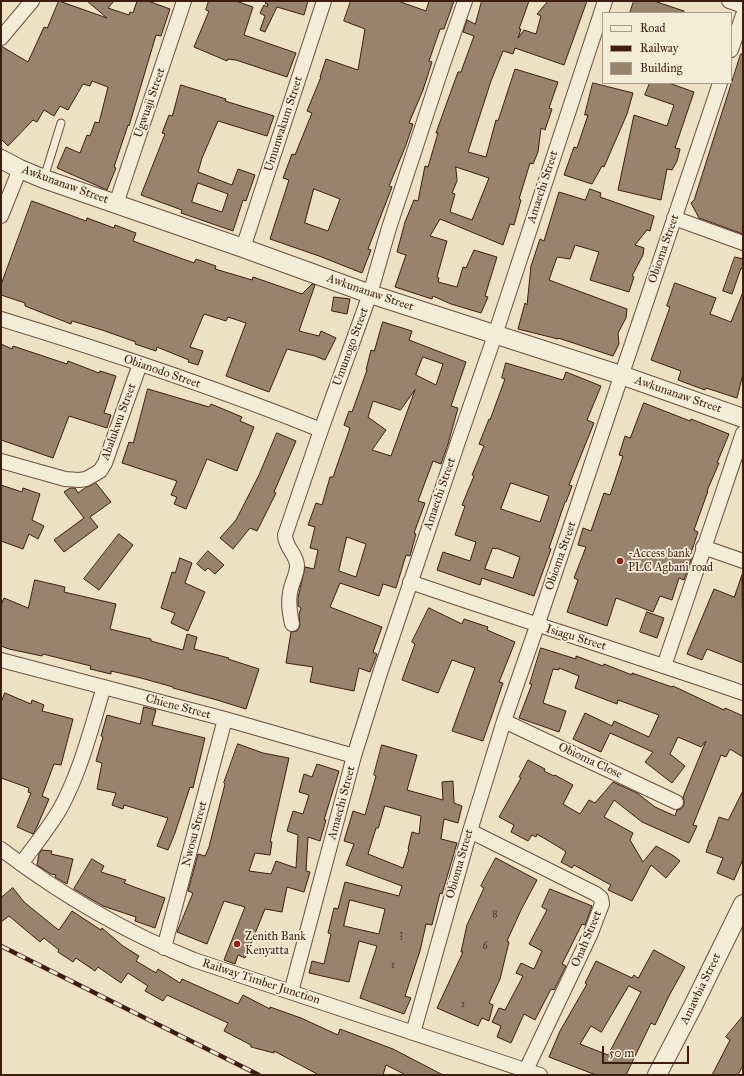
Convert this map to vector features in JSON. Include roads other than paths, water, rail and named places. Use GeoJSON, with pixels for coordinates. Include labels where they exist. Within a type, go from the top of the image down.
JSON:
{"type":"FeatureCollection","features":[{"type":"Feature","properties":{"kind":"street"},"geometry":{"type":"LineString","coordinates":[[1,38],[32,1]]}},
{"type":"Feature","properties":{"kind":"street","name":"Ugwuaji Street"},"geometry":{"type":"LineString","coordinates":[[116,204],[184,1]]}},
{"type":"Feature","properties":{"kind":"street","name":"Umunwakum Street"},"geometry":{"type":"LineString","coordinates":[[243,248],[324,1]]}},
{"type":"Feature","properties":{"kind":"street","name":"Umunogo Street"},"geometry":{"type":"LineString","coordinates":[[292,624],[289,609],[290,593],[297,567],[296,559],[285,542],[285,535],[370,294],[389,228],[465,1]]}},
{"type":"Feature","properties":{"kind":"street","name":"Amaechi Street"},"geometry":{"type":"LineString","coordinates":[[291,992],[354,756],[381,670],[495,335],[605,1]]}},
{"type":"Feature","properties":{"kind":"street"},"geometry":{"type":"LineString","coordinates":[[729,1],[743,6]]}},
{"type":"Feature","properties":{"kind":"street"},"geometry":{"type":"LineString","coordinates":[[732,47],[743,15]]}},
{"type":"Feature","properties":{"kind":"street","name":"Obioma Street"},"geometry":{"type":"LineString","coordinates":[[413,1033],[470,831],[504,721],[720,84]]}},
{"type":"Feature","properties":{"kind":"street","name":"Awkunanaw Street"},"geometry":{"type":"LineString","coordinates":[[1,159],[20,170],[44,179],[370,294],[621,375],[743,418]]}},
{"type":"Feature","properties":{"kind":"street"},"geometry":{"type":"LineString","coordinates":[[1,216],[20,170]]}},
{"type":"Feature","properties":{"kind":"street"},"geometry":{"type":"LineString","coordinates":[[674,218],[743,243]]}},
{"type":"Feature","properties":{"kind":"street","name":"Obianodo Street"},"geometry":{"type":"LineString","coordinates":[[1,319],[63,338],[195,383],[321,430]]}},
{"type":"Feature","properties":{"kind":"street","name":"Abalukwu Street"},"geometry":{"type":"LineString","coordinates":[[1,461],[65,479],[86,479],[100,471],[105,463],[140,364]]}},
{"type":"Feature","properties":{"kind":"street"},"geometry":{"type":"LineString","coordinates":[[664,666],[743,433]]}},
{"type":"Feature","properties":{"kind":"street"},"geometry":{"type":"LineString","coordinates":[[703,548],[743,561]]}},
{"type":"Feature","properties":{"kind":"street","name":"Isiagu Street"},"geometry":{"type":"LineString","coordinates":[[410,582],[537,626],[664,666],[743,693]]}},
{"type":"Feature","properties":{"kind":"street","name":"Chiene Street"},"geometry":{"type":"LineString","coordinates":[[1,660],[225,719],[354,756]]}},
{"type":"Feature","properties":{"kind":"street"},"geometry":{"type":"LineString","coordinates":[[21,864],[49,825],[67,793],[81,759],[104,687]]}},
{"type":"Feature","properties":{"kind":"street","name":"Nwosu Street"},"geometry":{"type":"LineString","coordinates":[[164,948],[225,719]]}},
{"type":"Feature","properties":{"kind":"street","name":"Obioma Close"},"geometry":{"type":"LineString","coordinates":[[504,721],[676,802]]}},
{"type":"Feature","properties":{"kind":"street","name":"Onah Street"},"geometry":{"type":"LineString","coordinates":[[470,831],[596,894],[601,898],[602,904],[591,933],[526,1070]]}},
{"type":"Feature","properties":{"kind":"street","name":"Railway Timber Junction"},"geometry":{"type":"LineString","coordinates":[[1,849],[58,890],[88,908],[164,948],[194,960],[540,1075]]}},
{"type":"Feature","properties":{"kind":"street","name":"Amawbia Street"},"geometry":{"type":"LineString","coordinates":[[657,1075],[743,904]]}},
{"type":"Feature","properties":{"kind":"lane"},"geometry":{"type":"LineString","coordinates":[[44,179],[61,123]]}},
{"type":"Feature","properties":{"kind":"railway"},"geometry":{"type":"LineString","coordinates":[[1,946],[259,1075]]}},
{"type":"Feature","properties":{"kind":"place","name":"-Access bank PLC Agbani road"},"geometry":{"type":"Point","coordinates":[620,561]}},
{"type":"Feature","properties":{"kind":"place","name":"Zenith Bank Kenyatta"},"geometry":{"type":"Point","coordinates":[237,944]}}]}
